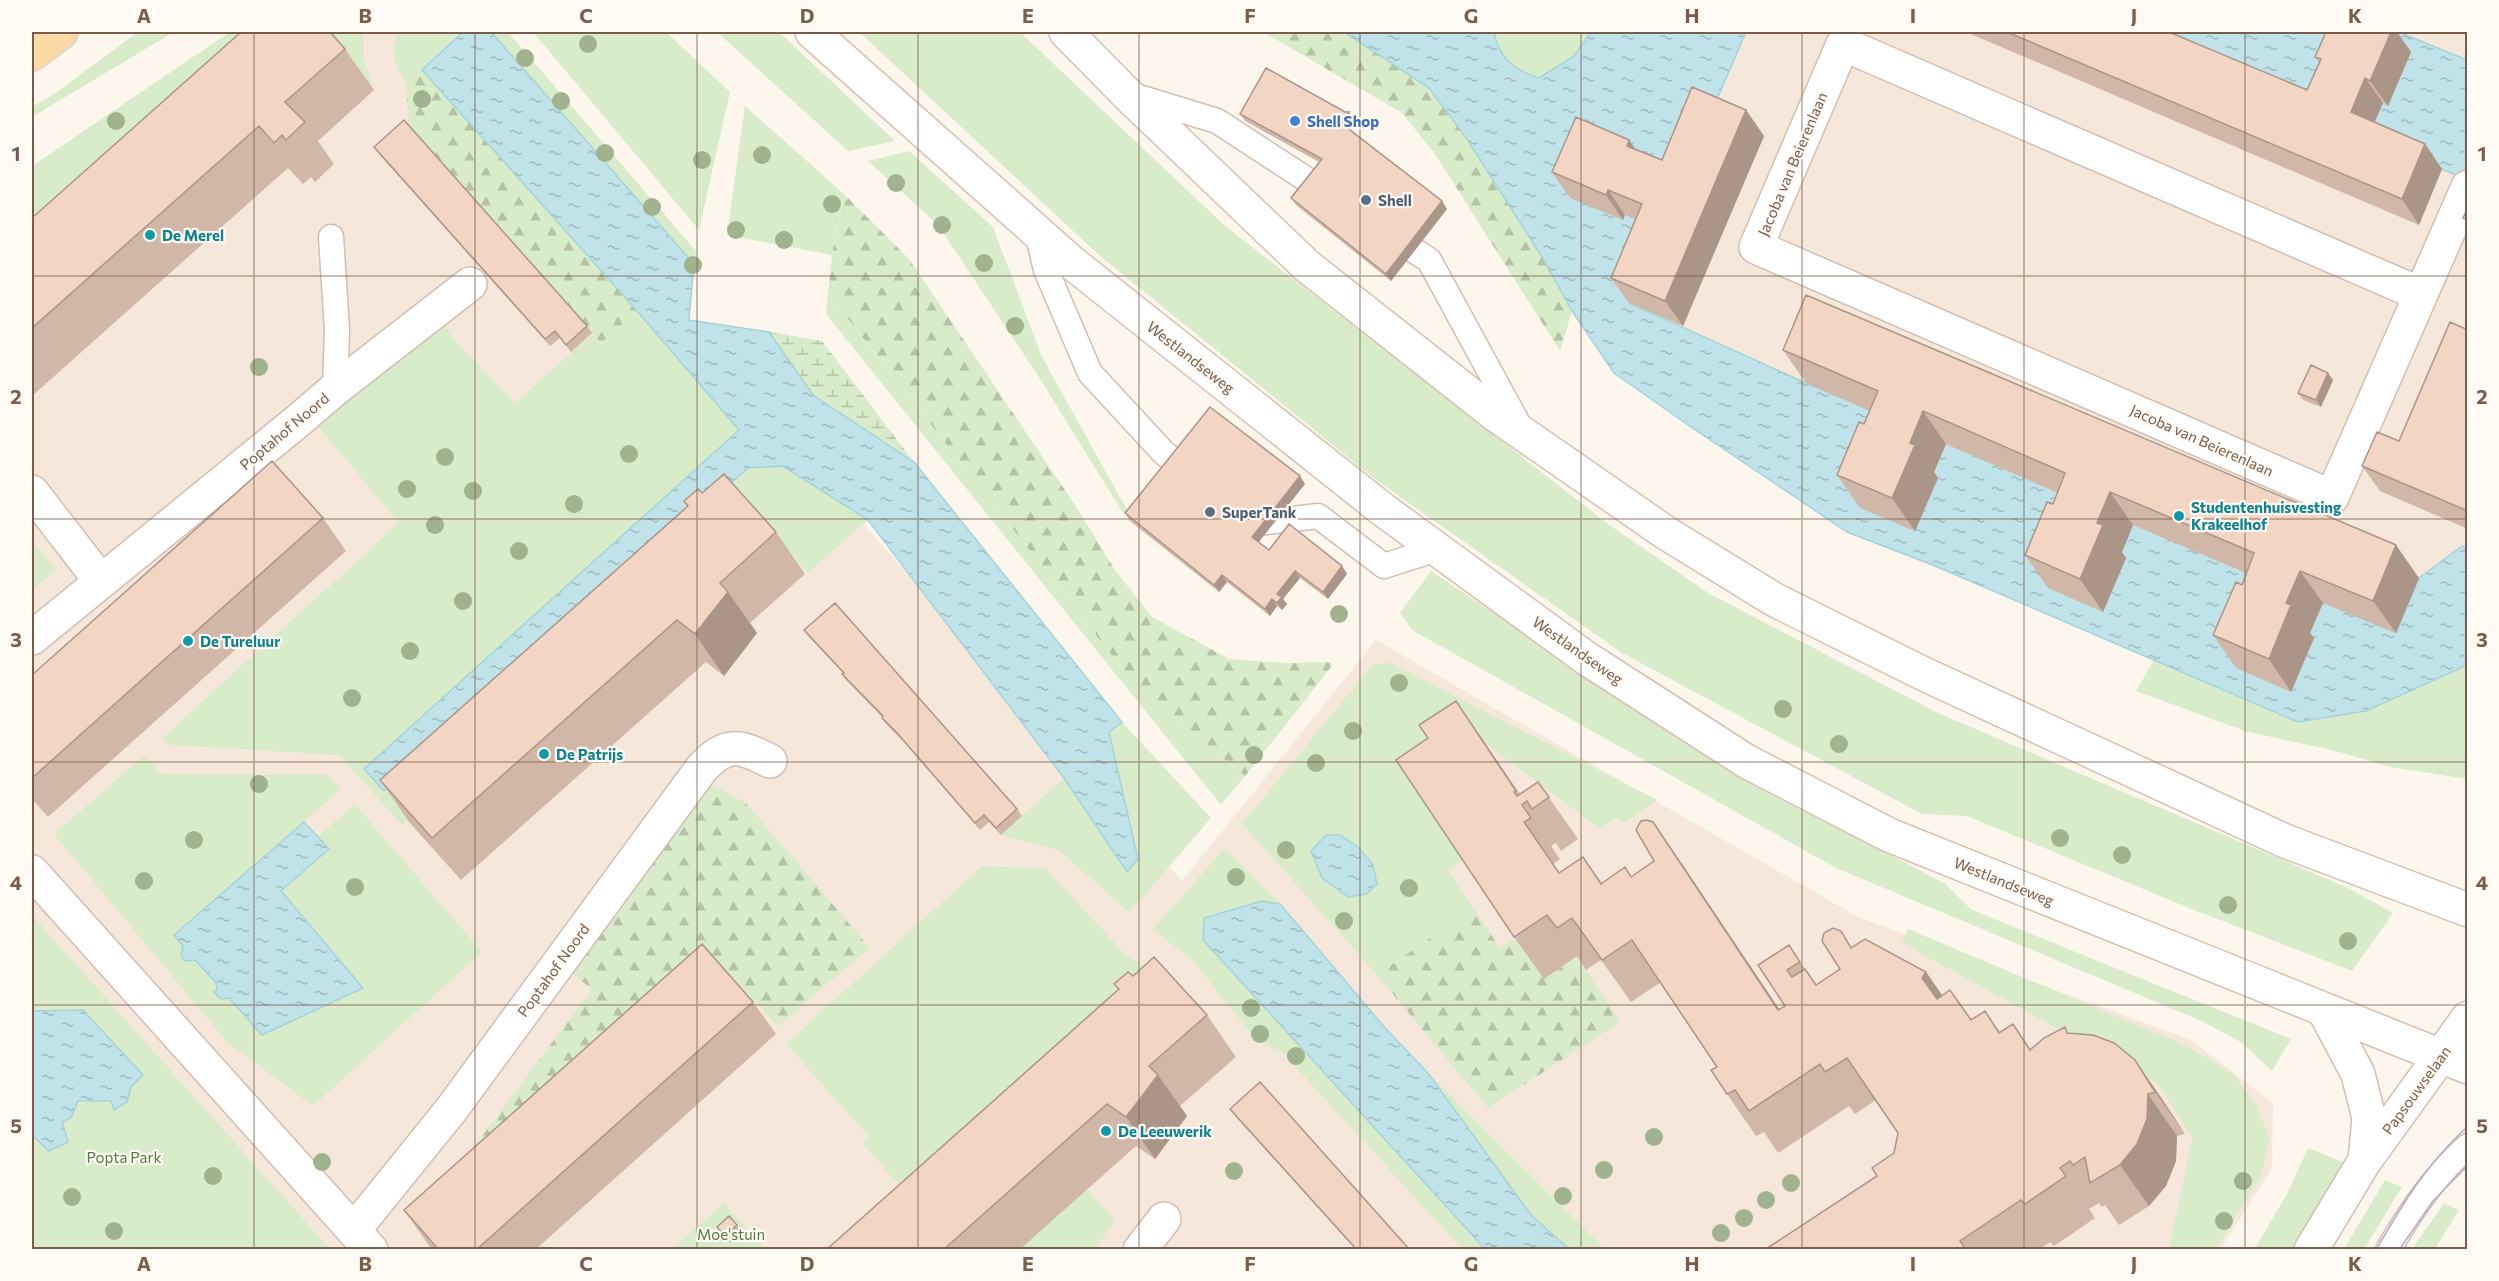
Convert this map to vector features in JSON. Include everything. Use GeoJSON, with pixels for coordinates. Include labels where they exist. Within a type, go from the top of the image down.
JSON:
{"type":"FeatureCollection","features":[{"type":"Feature","properties":{"kind":"main road"},"geometry":{"type":"LineString","coordinates":[[32,54],[61,32]]}},
{"type":"Feature","properties":{"kind":"street","name":"Westlandseweg"},"geometry":{"type":"LineString","coordinates":[[812,32],[1080,269],[1373,501],[1586,658],[1746,761],[1888,835],[2454,1062]]}},
{"type":"Feature","properties":{"kind":"street"},"geometry":{"type":"LineString","coordinates":[[1066,32],[1127,94],[1307,266],[1524,434],[1666,533],[1786,605],[1924,674],[2285,841],[2468,910]]}},
{"type":"Feature","properties":{"kind":"street","name":"Jacoba van Beierenlaan"},"geometry":{"type":"LineString","coordinates":[[2420,294],[1843,44],[1756,247],[2332,497],[2468,186]]}},
{"type":"Feature","properties":{"kind":"street","name":"Poptahof Noord"},"geometry":{"type":"LineString","coordinates":[[32,638],[334,389],[470,284]]}},
{"type":"Feature","properties":{"kind":"street"},"geometry":{"type":"LineString","coordinates":[[32,492],[100,580]]}},
{"type":"Feature","properties":{"kind":"street","name":"Poptahof Noord"},"geometry":{"type":"LineString","coordinates":[[32,872],[362,1240],[452,1110],[702,768],[717,753],[730,748],[751,751],[770,761]]}},
{"type":"Feature","properties":{"kind":"street","name":"Papsouwselaan"},"geometry":{"type":"LineString","coordinates":[[2325,1010],[2358,1074],[2369,1118],[2364,1162]]}},
{"type":"Feature","properties":{"kind":"street","name":"Papsouwselaan"},"geometry":{"type":"LineString","coordinates":[[2311,1250],[2364,1162],[2454,1062],[2468,1018]]}},
{"type":"Feature","properties":{"kind":"street"},"geometry":{"type":"LineString","coordinates":[[1140,1250],[1164,1219]]}},
{"type":"Feature","properties":{"kind":"lane"},"geometry":{"type":"LineString","coordinates":[[1127,94],[1217,121],[1429,260],[1524,434]]}},
{"type":"Feature","properties":{"kind":"lane"},"geometry":{"type":"LineString","coordinates":[[1037,232],[1046,270],[1090,373],[1163,452],[1250,524],[1318,516],[1384,566],[1437,549]]}},
{"type":"Feature","properties":{"kind":"lane"},"geometry":{"type":"LineString","coordinates":[[331,237],[337,330],[334,389]]}},
{"type":"Feature","properties":{"kind":"lane"},"geometry":{"type":"LineString","coordinates":[[2388,1250],[2417,1202],[2449,1162],[2468,1146]]}},
{"type":"Feature","properties":{"kind":"shaded area"},"geometry":{"type":"Polygon","coordinates":[[[263,32],[444,32],[691,331],[1182,881],[1376,640],[1858,917],[2191,1040],[2273,1103],[2272,1168],[2220,1250],[32,1249],[32,182],[263,32]]]}},
{"type":"Feature","properties":{"kind":"shaded area"},"geometry":{"type":"Polygon","coordinates":[[[1447,32],[2467,32],[2467,638],[2308,707],[1597,307],[1447,32]]]}},
{"type":"Feature","properties":{"kind":"green space"},"geometry":{"type":"Polygon","coordinates":[[[138,32],[174,32],[32,117],[32,107],[54,94],[138,32]]]}},
{"type":"Feature","properties":{"kind":"green space"},"geometry":{"type":"Polygon","coordinates":[[[230,32],[317,32],[32,286],[32,166],[230,32]]]}},
{"type":"Feature","properties":{"kind":"green space"},"geometry":{"type":"Polygon","coordinates":[[[322,32],[363,32],[363,58],[374,90],[322,32]]]}},
{"type":"Feature","properties":{"kind":"green space"},"geometry":{"type":"Polygon","coordinates":[[[399,32],[463,32],[406,84],[396,65],[394,52],[399,32]]]}},
{"type":"Feature","properties":{"kind":"green space"},"geometry":{"type":"Polygon","coordinates":[[[491,32],[508,32],[696,251],[694,264],[491,32]]]}},
{"type":"Feature","properties":{"kind":"green space"},"geometry":{"type":"Polygon","coordinates":[[[533,32],[666,32],[730,92],[699,230],[533,32]]]}},
{"type":"Feature","properties":{"kind":"green space"},"geometry":{"type":"Polygon","coordinates":[[[717,32],[779,32],[895,141],[848,151],[717,32]]]}},
{"type":"Feature","properties":{"kind":"green space"},"geometry":{"type":"Polygon","coordinates":[[[859,32],[1020,32],[1225,226],[1612,527],[1710,594],[1938,713],[2346,887],[2393,913],[2352,971],[2189,908],[1967,816],[1922,814],[1622,653],[1376,480],[1100,256],[859,32]]]}},
{"type":"Feature","properties":{"kind":"green space"},"geometry":{"type":"Polygon","coordinates":[[[1263,32],[1344,32],[1429,88],[1467,139],[1542,257],[1572,311],[1560,351],[1435,154],[1402,113],[1263,32]]]}},
{"type":"Feature","properties":{"kind":"green space"},"geometry":{"type":"Polygon","coordinates":[[[1494,32],[1591,32],[1573,57],[1539,78],[1515,67],[1504,57],[1494,32]]]}},
{"type":"Feature","properties":{"kind":"green space"},"geometry":{"type":"Polygon","coordinates":[[[422,70],[637,311],[601,343],[409,127],[406,84],[422,70]]]}},
{"type":"Feature","properties":{"kind":"green space"},"geometry":{"type":"Polygon","coordinates":[[[745,106],[844,194],[832,255],[727,235],[745,106]]]}},
{"type":"Feature","properties":{"kind":"green space"},"geometry":{"type":"Polygon","coordinates":[[[909,151],[993,227],[1041,355],[1127,510],[1123,513],[1040,379],[938,225],[868,161],[909,151]]]}},
{"type":"Feature","properties":{"kind":"green space"},"geometry":{"type":"Polygon","coordinates":[[[844,194],[909,259],[1077,508],[1115,570],[1152,617],[1229,659],[1284,663],[1330,662],[1332,666],[1245,776],[1139,690],[828,293],[832,255],[844,194]]]}},
{"type":"Feature","properties":{"kind":"green space"},"geometry":{"type":"Polygon","coordinates":[[[828,293],[1139,690],[1245,776],[1221,805],[826,314],[828,293]]]}},
{"type":"Feature","properties":{"kind":"green space"},"geometry":{"type":"Polygon","coordinates":[[[637,311],[739,430],[364,769],[384,791],[748,468],[783,466],[868,520],[808,573],[750,508],[402,825],[339,755],[170,745],[161,739],[399,523],[319,427],[394,360],[446,327],[452,337],[515,403],[592,334],[601,343],[637,311]]]}},
{"type":"Feature","properties":{"kind":"green space"},"geometry":{"type":"Polygon","coordinates":[[[769,332],[822,341],[914,462],[813,395],[769,332]]]}},
{"type":"Feature","properties":{"kind":"green space"},"geometry":{"type":"Polygon","coordinates":[[[32,540],[56,570],[32,591],[32,540]]]}},
{"type":"Feature","properties":{"kind":"green space"},"geometry":{"type":"Polygon","coordinates":[[[1431,571],[1635,708],[1885,852],[1944,883],[1972,910],[2291,1039],[2272,1071],[2242,1043],[2204,1022],[1836,868],[1412,630],[1400,613],[1431,571]]]}},
{"type":"Feature","properties":{"kind":"green space"},"geometry":{"type":"Polygon","coordinates":[[[2154,660],[2298,722],[2366,711],[2467,665],[2467,779],[2391,767],[2332,750],[2248,732],[2136,691],[2154,660]]]}},
{"type":"Feature","properties":{"kind":"green space"},"geometry":{"type":"Polygon","coordinates":[[[1391,663],[1657,800],[1625,823],[1616,817],[1600,829],[1485,743],[1474,729],[1463,859],[1448,870],[1473,908],[1377,975],[1242,824],[1373,664],[1391,663]]]}},
{"type":"Feature","properties":{"kind":"green space"},"geometry":{"type":"Polygon","coordinates":[[[1122,722],[1211,818],[1129,913],[1060,851],[1001,835],[1064,778],[1126,872],[1138,859],[1109,732],[1122,722]]]}},
{"type":"Feature","properties":{"kind":"green space"},"geometry":{"type":"Polygon","coordinates":[[[144,756],[162,774],[328,775],[341,789],[174,934],[183,946],[181,955],[185,961],[195,960],[216,983],[215,992],[221,999],[229,998],[262,1035],[281,891],[328,849],[317,837],[355,804],[482,952],[313,1106],[227,1042],[54,834],[144,756]]]}},
{"type":"Feature","properties":{"kind":"green space"},"geometry":{"type":"Polygon","coordinates":[[[707,782],[745,802],[870,948],[778,1026],[723,967],[427,1235],[415,1226],[592,989],[568,970],[707,782]]]}},
{"type":"Feature","properties":{"kind":"green space"},"geometry":{"type":"Polygon","coordinates":[[[1225,848],[1280,904],[1262,901],[1265,1009],[1485,1249],[1462,1249],[1281,1051],[1256,1040],[1193,961],[1153,929],[1225,848]]]}},
{"type":"Feature","properties":{"kind":"green space"},"geometry":{"type":"Polygon","coordinates":[[[982,866],[1045,868],[1123,952],[1159,977],[925,1214],[862,1143],[868,1136],[786,1044],[982,866]]]}},
{"type":"Feature","properties":{"kind":"green space"},"geometry":{"type":"Polygon","coordinates":[[[1473,908],[1500,948],[1516,937],[1544,979],[1577,956],[1620,1022],[1488,1108],[1377,975],[1473,908]]]}},
{"type":"Feature","properties":{"kind":"green space","name":"Popta Park"},"geometry":{"type":"Polygon","coordinates":[[[32,915],[330,1249],[32,1249],[32,915]]]}},
{"type":"Feature","properties":{"kind":"green space"},"geometry":{"type":"Polygon","coordinates":[[[1908,929],[2189,1047],[2233,1074],[2257,1106],[2269,1138],[2262,1173],[2216,1249],[2169,1249],[2193,1135],[2189,1133],[2158,1084],[1902,943],[1908,929]]]}},
{"type":"Feature","properties":{"kind":"green space"},"geometry":{"type":"Polygon","coordinates":[[[1428,1073],[1605,1249],[1569,1249],[1531,1215],[1428,1073]]]}},
{"type":"Feature","properties":{"kind":"green space"},"geometry":{"type":"Polygon","coordinates":[[[2308,1148],[2343,1162],[2338,1173],[2296,1249],[2254,1250],[2288,1192],[2308,1148]]]}},
{"type":"Feature","properties":{"kind":"green space"},"geometry":{"type":"Polygon","coordinates":[[[2385,1180],[2402,1187],[2364,1249],[2344,1249],[2385,1180]]]}},
{"type":"Feature","properties":{"kind":"green space"},"geometry":{"type":"Polygon","coordinates":[[[1087,1189],[1115,1221],[1095,1249],[1019,1250],[1087,1189]]]}},
{"type":"Feature","properties":{"kind":"green space","name":"Moe'stuin"},"geometry":{"type":"Polygon","coordinates":[[[724,1203],[765,1249],[671,1250],[724,1203]]]}},
{"type":"Feature","properties":{"kind":"green space"},"geometry":{"type":"Polygon","coordinates":[[[2444,1203],[2459,1210],[2435,1249],[2412,1249],[2444,1203]]]}},
{"type":"Feature","properties":{"kind":"water"},"geometry":{"type":"Polygon","coordinates":[[[463,32],[491,32],[694,264],[689,320],[769,332],[813,395],[914,462],[1122,722],[1109,732],[1138,859],[1127,872],[1064,778],[868,520],[783,466],[748,468],[384,791],[364,769],[739,430],[637,311],[422,70],[463,32]]]}},
{"type":"Feature","properties":{"kind":"water"},"geometry":{"type":"Polygon","coordinates":[[[1344,32],[1494,32],[1500,49],[1509,62],[1522,71],[1539,78],[1573,57],[1591,32],[1746,32],[1629,303],[1806,383],[2396,633],[2419,578],[2462,546],[2467,548],[2467,665],[2366,711],[2298,722],[1935,566],[1847,532],[1614,373],[1572,311],[1542,257],[1467,139],[1429,88],[1344,32]]]}},
{"type":"Feature","properties":{"kind":"water"},"geometry":{"type":"Polygon","coordinates":[[[2128,32],[2399,32],[2467,60],[2467,180],[2128,32]]]}},
{"type":"Feature","properties":{"kind":"water"},"geometry":{"type":"Polygon","coordinates":[[[304,822],[329,849],[281,891],[363,988],[262,1035],[229,998],[221,999],[214,992],[217,989],[216,983],[195,960],[185,961],[181,955],[183,946],[174,935],[304,822]]]}},
{"type":"Feature","properties":{"kind":"water"},"geometry":{"type":"Polygon","coordinates":[[[1326,835],[1340,835],[1358,847],[1373,865],[1377,884],[1366,894],[1348,897],[1322,878],[1311,851],[1326,835]]]}},
{"type":"Feature","properties":{"kind":"water"},"geometry":{"type":"Polygon","coordinates":[[[1262,901],[1280,904],[1386,1029],[1428,1073],[1531,1215],[1569,1249],[1485,1249],[1203,940],[1204,918],[1262,901]]]}},
{"type":"Feature","properties":{"kind":"water"},"geometry":{"type":"Polygon","coordinates":[[[83,1010],[143,1075],[131,1087],[127,1102],[114,1110],[111,1101],[78,1101],[71,1118],[62,1122],[68,1142],[49,1151],[32,1137],[32,1011],[83,1010]]]}},
{"type":"Feature","properties":{"kind":"building"},"geometry":{"type":"Polygon","coordinates":[[[241,32],[330,32],[345,49],[285,102],[305,122],[286,140],[282,135],[274,143],[259,126],[32,328],[32,218],[241,32]]]}},
{"type":"Feature","properties":{"kind":"building"},"geometry":{"type":"Polygon","coordinates":[[[2007,32],[2169,32],[2307,90],[2321,59],[2315,57],[2326,32],[2391,32],[2370,81],[2365,78],[2351,112],[2425,144],[2402,199],[2007,32]]]}},
{"type":"Feature","properties":{"kind":"building"},"geometry":{"type":"Polygon","coordinates":[[[1266,68],[1345,112],[1349,112],[1341,123],[1442,201],[1386,274],[1291,198],[1322,159],[1240,114],[1266,68]]]}},
{"type":"Feature","properties":{"kind":"building"},"geometry":{"type":"Polygon","coordinates":[[[1692,87],[1746,110],[1665,301],[1611,278],[1642,204],[1608,190],[1606,195],[1552,172],[1576,117],[1629,140],[1627,146],[1662,160],[1692,87]]]}},
{"type":"Feature","properties":{"kind":"building"},"geometry":{"type":"Polygon","coordinates":[[[404,120],[587,326],[566,345],[555,331],[545,339],[374,147],[404,120]]]}},
{"type":"Feature","properties":{"kind":"building"},"geometry":{"type":"Polygon","coordinates":[[[2468,207],[2468,220],[2463,218],[2468,207]]]}},
{"type":"Feature","properties":{"kind":"building"},"geometry":{"type":"Polygon","coordinates":[[[1806,295],[2396,545],[2373,601],[2300,571],[2286,603],[2291,605],[2269,659],[2213,635],[2236,582],[2242,585],[2254,553],[2110,492],[2097,523],[2103,525],[2080,579],[2025,555],[2047,502],[2053,504],[2065,473],[1923,411],[1910,443],[1915,445],[1892,498],[1837,475],[1859,422],[1864,424],[1878,391],[1783,350],[1806,295]]]}},
{"type":"Feature","properties":{"kind":"building"},"geometry":{"type":"Polygon","coordinates":[[[2450,322],[2468,330],[2468,511],[2362,466],[2377,432],[2399,441],[2450,322]]]}},
{"type":"Feature","properties":{"kind":"building"},"geometry":{"type":"Polygon","coordinates":[[[2311,365],[2328,373],[2316,400],[2298,393],[2311,365]]]}},
{"type":"Feature","properties":{"kind":"building"},"geometry":{"type":"Polygon","coordinates":[[[1210,407],[1300,476],[1252,537],[1269,550],[1289,524],[1342,566],[1323,592],[1295,571],[1277,594],[1282,597],[1277,603],[1272,599],[1265,609],[1222,575],[1214,585],[1125,513],[1210,407]]]}},
{"type":"Feature","properties":{"kind":"building"},"geometry":{"type":"Polygon","coordinates":[[[272,461],[323,518],[32,778],[32,675],[272,461]]]}},
{"type":"Feature","properties":{"kind":"building"},"geometry":{"type":"Polygon","coordinates":[[[724,474],[776,532],[720,583],[728,592],[695,634],[677,620],[432,838],[380,780],[688,506],[684,501],[698,489],[702,493],[724,474]]]}},
{"type":"Feature","properties":{"kind":"building"},"geometry":{"type":"Polygon","coordinates":[[[835,603],[1017,809],[996,828],[984,815],[975,823],[882,718],[883,716],[804,630],[835,603]]]}},
{"type":"Feature","properties":{"kind":"building"},"geometry":{"type":"Polygon","coordinates":[[[1456,701],[1516,791],[1514,792],[1517,796],[1538,782],[1549,797],[1532,809],[1527,801],[1522,805],[1531,818],[1524,822],[1559,873],[1583,857],[1601,884],[1625,867],[1631,877],[1654,861],[1636,830],[1641,821],[1653,822],[1778,1010],[1785,1006],[1758,965],[1789,945],[1800,962],[1787,970],[1792,977],[1805,969],[1816,985],[1840,969],[1822,941],[1824,933],[1833,928],[1841,931],[1851,948],[1865,939],[1926,972],[1922,978],[1937,999],[1950,990],[1971,1020],[1985,1011],[1999,1033],[2013,1024],[2030,1050],[2044,1038],[2065,1027],[2067,1033],[2093,1035],[2114,1043],[2135,1060],[2155,1092],[2148,1094],[2147,1119],[2137,1144],[2120,1165],[2090,1183],[2085,1157],[2073,1165],[2070,1161],[2060,1168],[2066,1176],[2025,1204],[2021,1200],[1960,1241],[1966,1250],[1771,1250],[1769,1247],[1877,1176],[1872,1168],[1894,1153],[1898,1133],[1847,1058],[1825,1072],[1820,1064],[1749,1111],[1735,1090],[1727,1094],[1711,1070],[1717,1067],[1632,940],[1602,960],[1572,918],[1557,928],[1547,915],[1514,937],[1396,760],[1428,738],[1419,725],[1456,701]]]}},
{"type":"Feature","properties":{"kind":"building"},"geometry":{"type":"Polygon","coordinates":[[[702,944],[753,1002],[476,1250],[439,1250],[404,1210],[702,944]]]}},
{"type":"Feature","properties":{"kind":"building"},"geometry":{"type":"Polygon","coordinates":[[[1154,957],[1207,1015],[1149,1066],[1158,1075],[1126,1117],[1107,1104],[943,1250],[826,1250],[1119,989],[1114,984],[1128,972],[1133,976],[1154,957]]]}},
{"type":"Feature","properties":{"kind":"building"},"geometry":{"type":"Polygon","coordinates":[[[1260,1082],[1410,1250],[1357,1250],[1230,1109],[1260,1082]]]}},
{"type":"Feature","properties":{"kind":"building"},"geometry":{"type":"Polygon","coordinates":[[[729,1216],[737,1225],[725,1236],[717,1227],[729,1216]]]}},
{"type":"Feature","properties":{"kind":"tram line"},"geometry":{"type":"LineString","coordinates":[[2376,1250],[2417,1184],[2440,1155],[2468,1126]]}},
{"type":"Feature","properties":{"kind":"tram line"},"geometry":{"type":"LineString","coordinates":[[2399,1250],[2433,1201],[2468,1165]]}},
{"type":"Feature","properties":{"kind":"place","name":"Shell Shop"},"geometry":{"type":"Point","coordinates":[1295,121]}},
{"type":"Feature","properties":{"kind":"place","name":"Shell"},"geometry":{"type":"Point","coordinates":[1366,200]}},
{"type":"Feature","properties":{"kind":"place","name":"De Merel"},"geometry":{"type":"Point","coordinates":[150,235]}},
{"type":"Feature","properties":{"kind":"place","name":"SuperTank"},"geometry":{"type":"Point","coordinates":[1210,512]}},
{"type":"Feature","properties":{"kind":"place","name":"Studentenhuisvesting Krakeelhof"},"geometry":{"type":"Point","coordinates":[2179,516]}},
{"type":"Feature","properties":{"kind":"place","name":"De Tureluur"},"geometry":{"type":"Point","coordinates":[188,641]}},
{"type":"Feature","properties":{"kind":"place","name":"De Patrijs"},"geometry":{"type":"Point","coordinates":[544,754]}},
{"type":"Feature","properties":{"kind":"place","name":"De Leeuwerik"},"geometry":{"type":"Point","coordinates":[1106,1131]}}]}
